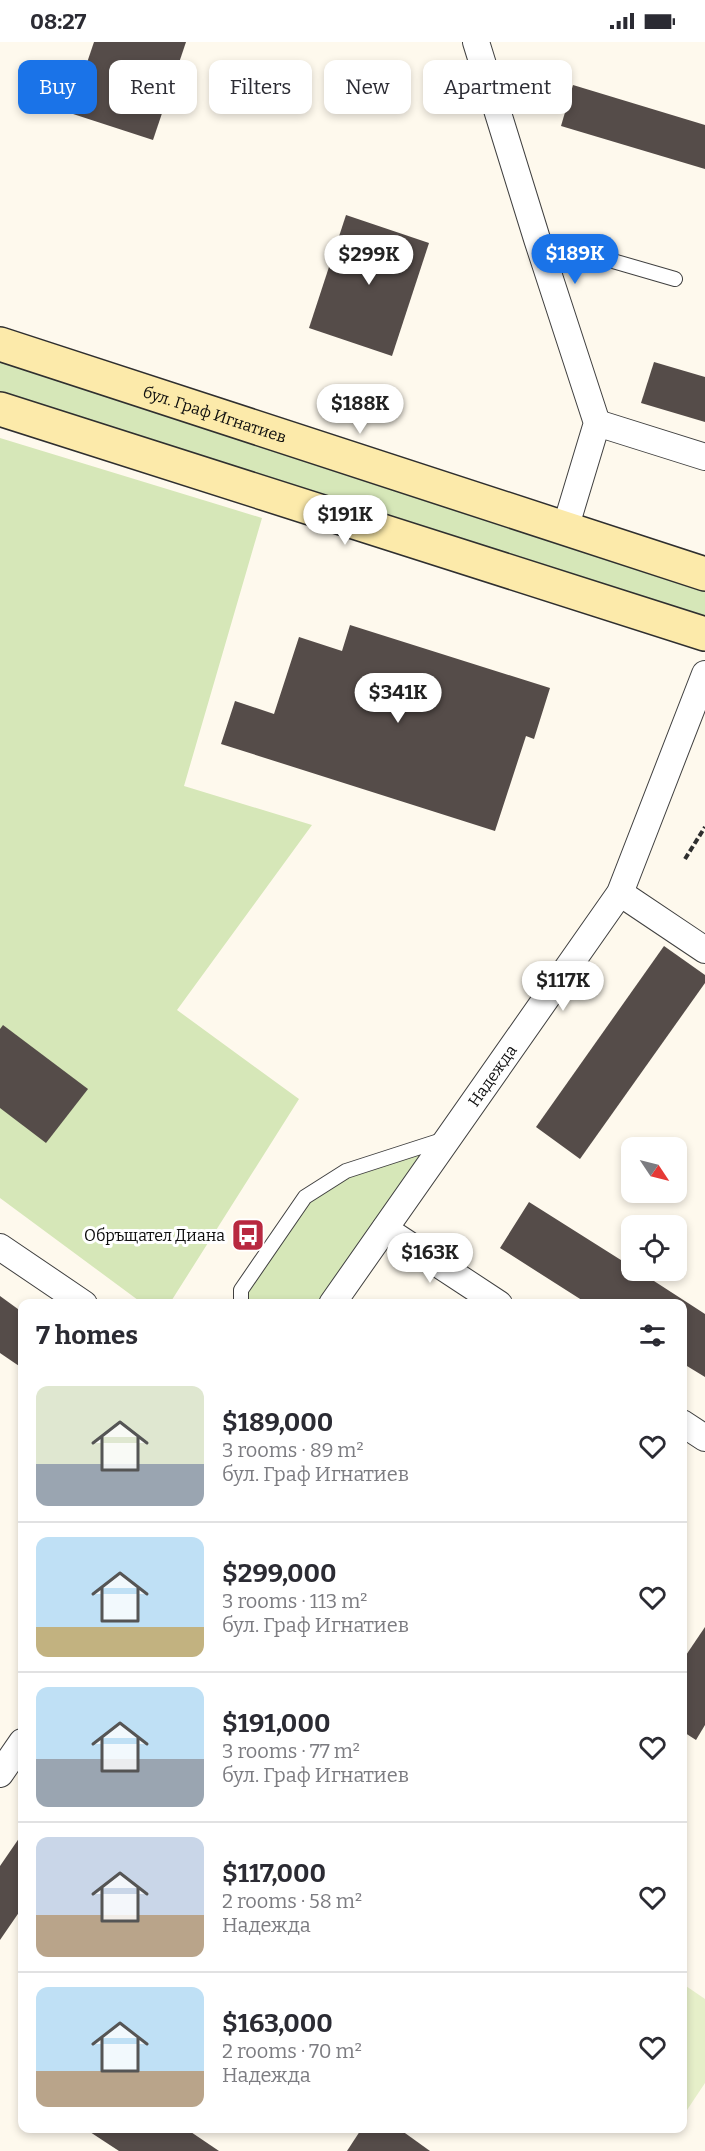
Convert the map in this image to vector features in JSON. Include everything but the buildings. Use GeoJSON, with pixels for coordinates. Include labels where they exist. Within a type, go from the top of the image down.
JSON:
{"type":"FeatureCollection","features":[{"type":"Feature","properties":{"kind":"main road","name":"бул. Граф Игнатиев"},"geometry":{"type":"LineString","coordinates":[[0,344],[705,574]]}},
{"type":"Feature","properties":{"kind":"main road"},"geometry":{"type":"LineString","coordinates":[[0,409],[705,634]]}},
{"type":"Feature","properties":{"kind":"street"},"geometry":{"type":"LineString","coordinates":[[476,42],[597,423],[565,529]]}},
{"type":"Feature","properties":{"kind":"street"},"geometry":{"type":"LineString","coordinates":[[597,423],[705,457]]}},
{"type":"Feature","properties":{"kind":"street","name":"Надежда"},"geometry":{"type":"LineString","coordinates":[[336,1299],[620,893],[705,674]]}},
{"type":"Feature","properties":{"kind":"street"},"geometry":{"type":"LineString","coordinates":[[620,893],[705,950]]}},
{"type":"Feature","properties":{"kind":"street"},"geometry":{"type":"LineString","coordinates":[[385,1229],[491,1299]]}},
{"type":"Feature","properties":{"kind":"street"},"geometry":{"type":"LineString","coordinates":[[0,1246],[77,1299]]}},
{"type":"Feature","properties":{"kind":"street"},"geometry":{"type":"LineString","coordinates":[[687,1426],[705,1438]]}},
{"type":"Feature","properties":{"kind":"street"},"geometry":{"type":"LineString","coordinates":[[0,1774],[18,1748]]}},
{"type":"Feature","properties":{"kind":"lane"},"geometry":{"type":"LineString","coordinates":[[537,239],[675,279]]}},
{"type":"Feature","properties":{"kind":"lane"},"geometry":{"type":"LineString","coordinates":[[241,1299],[241,1290],[305,1197],[346,1171],[449,1138]]}},
{"type":"Feature","properties":{"kind":"path"},"geometry":{"type":"LineString","coordinates":[[685,859],[705,827]]}},
{"type":"Feature","properties":{"kind":"green space"},"geometry":{"type":"Polygon","coordinates":[[[0,344],[705,574],[705,634],[0,409],[0,344]]]}},
{"type":"Feature","properties":{"kind":"green space"},"geometry":{"type":"Polygon","coordinates":[[[0,438],[262,518],[184,786],[312,825],[177,1010],[299,1099],[173,1299],[137,1299],[0,1198],[0,438]]]}},
{"type":"Feature","properties":{"kind":"green space"},"geometry":{"type":"Polygon","coordinates":[[[449,1138],[335,1299],[244,1299],[305,1197],[346,1171],[449,1138]]]}},
{"type":"Feature","properties":{"kind":"green space"},"geometry":{"type":"Polygon","coordinates":[[[687,1987],[705,1999],[705,2083],[687,2110],[687,1987]]]}},
{"type":"Feature","properties":{"kind":"place","name":"Обръщател Диана"},"geometry":{"type":"Point","coordinates":[248,1235]}}]}
